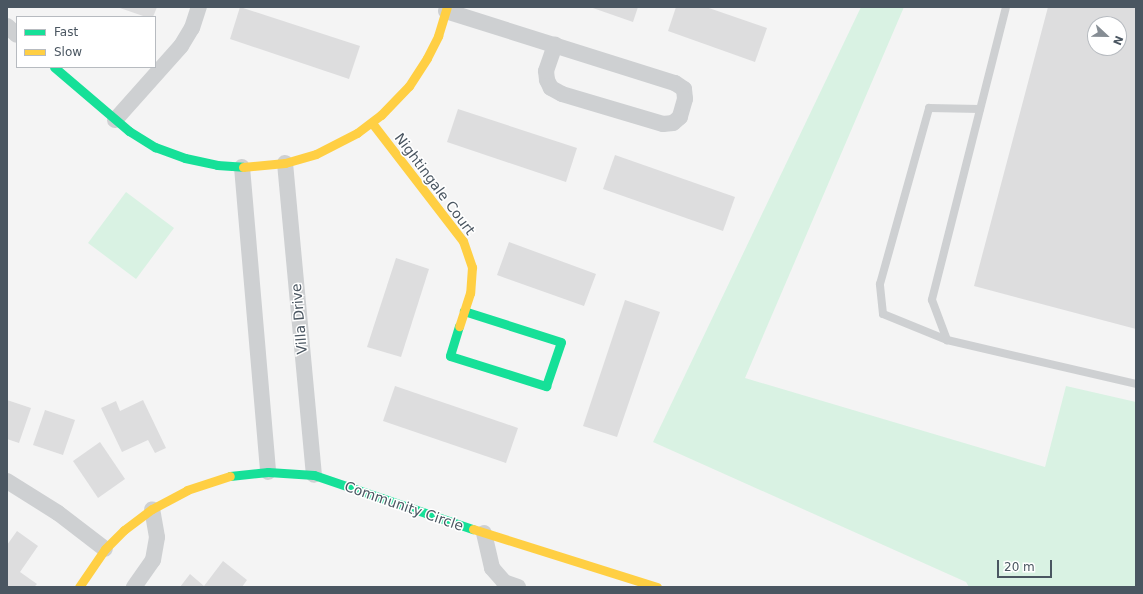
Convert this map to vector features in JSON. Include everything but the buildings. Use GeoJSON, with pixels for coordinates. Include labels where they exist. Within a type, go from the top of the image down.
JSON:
{"type":"FeatureCollection","features":[{"type":"Feature","properties":{"kind":"street"},"geometry":{"type":"LineString","coordinates":[[115,120],[181,46],[192,28],[199,7]]}},
{"type":"Feature","properties":{"kind":"street"},"geometry":{"type":"LineString","coordinates":[[55,68],[115,120],[142,140],[169,152],[204,162],[242,167],[285,163],[316,154],[331,147],[372,123],[392,105],[416,77],[433,48],[447,9],[675,83],[684,89],[686,99],[680,117],[672,123],[663,124],[562,94],[551,88],[547,80],[546,71],[555,45]]}},
{"type":"Feature","properties":{"kind":"street"},"geometry":{"type":"LineString","coordinates":[[7,26],[16,34]]}},
{"type":"Feature","properties":{"kind":"street","name":"Nightingale Court"},"geometry":{"type":"LineString","coordinates":[[372,123],[463,240],[472,267],[470,293],[464,311],[450,356],[546,386],[560,342],[464,311]]}},
{"type":"Feature","properties":{"kind":"street","name":"Villa Drive"},"geometry":{"type":"LineString","coordinates":[[285,163],[314,475]]}},
{"type":"Feature","properties":{"kind":"street"},"geometry":{"type":"LineString","coordinates":[[242,167],[268,472]]}},
{"type":"Feature","properties":{"kind":"street","name":"Community Circle"},"geometry":{"type":"LineString","coordinates":[[78,587],[105,549],[124,530],[152,509],[187,490],[214,480],[238,474],[268,472],[314,475],[484,533],[657,587]]}},
{"type":"Feature","properties":{"kind":"street"},"geometry":{"type":"LineString","coordinates":[[7,481],[58,513],[105,549]]}},
{"type":"Feature","properties":{"kind":"street"},"geometry":{"type":"LineString","coordinates":[[134,587],[153,560],[157,537],[152,509]]}},
{"type":"Feature","properties":{"kind":"street"},"geometry":{"type":"LineString","coordinates":[[484,533],[492,568],[504,582],[518,587]]}},
{"type":"Feature","properties":{"kind":"lane"},"geometry":{"type":"LineString","coordinates":[[947,340],[932,300],[1006,7]]}},
{"type":"Feature","properties":{"kind":"lane"},"geometry":{"type":"LineString","coordinates":[[980,109],[929,108],[880,284],[883,314],[947,340],[1136,384]]}},
{"type":"Feature","properties":{"kind":"green space"},"geometry":{"type":"Polygon","coordinates":[[[861,7],[904,7],[745,378],[1045,467],[1066,386],[1136,402],[1136,587],[969,587],[966,582],[653,442],[861,7]]]}},
{"type":"Feature","properties":{"kind":"green space"},"geometry":{"type":"Polygon","coordinates":[[[126,192],[174,228],[136,279],[88,243],[126,192]]]}},
{"type":"Feature","properties":{"kind":"traffic: fast"},"geometry":{"type":"LineString","coordinates":[[55,68],[129,131],[155,147],[185,158],[217,165],[243,167]]}},
{"type":"Feature","properties":{"kind":"traffic: fast"},"geometry":{"type":"LineString","coordinates":[[459,326],[450,356],[546,386],[561,342],[464,311]]}},
{"type":"Feature","properties":{"kind":"traffic: fast"},"geometry":{"type":"LineString","coordinates":[[230,476],[268,472],[314,475],[473,529]]}},
{"type":"Feature","properties":{"kind":"traffic: slow"},"geometry":{"type":"LineString","coordinates":[[243,167],[285,163],[316,154],[357,133],[381,115],[409,86],[427,58],[438,36],[447,7]]}},
{"type":"Feature","properties":{"kind":"traffic: slow"},"geometry":{"type":"LineString","coordinates":[[372,123],[463,241],[472,267],[470,293],[459,326]]}},
{"type":"Feature","properties":{"kind":"traffic: slow"},"geometry":{"type":"LineString","coordinates":[[79,587],[105,549],[124,530],[152,509],[187,490],[230,476]]}},
{"type":"Feature","properties":{"kind":"traffic: slow"},"geometry":{"type":"LineString","coordinates":[[473,529],[657,587]]}}]}
